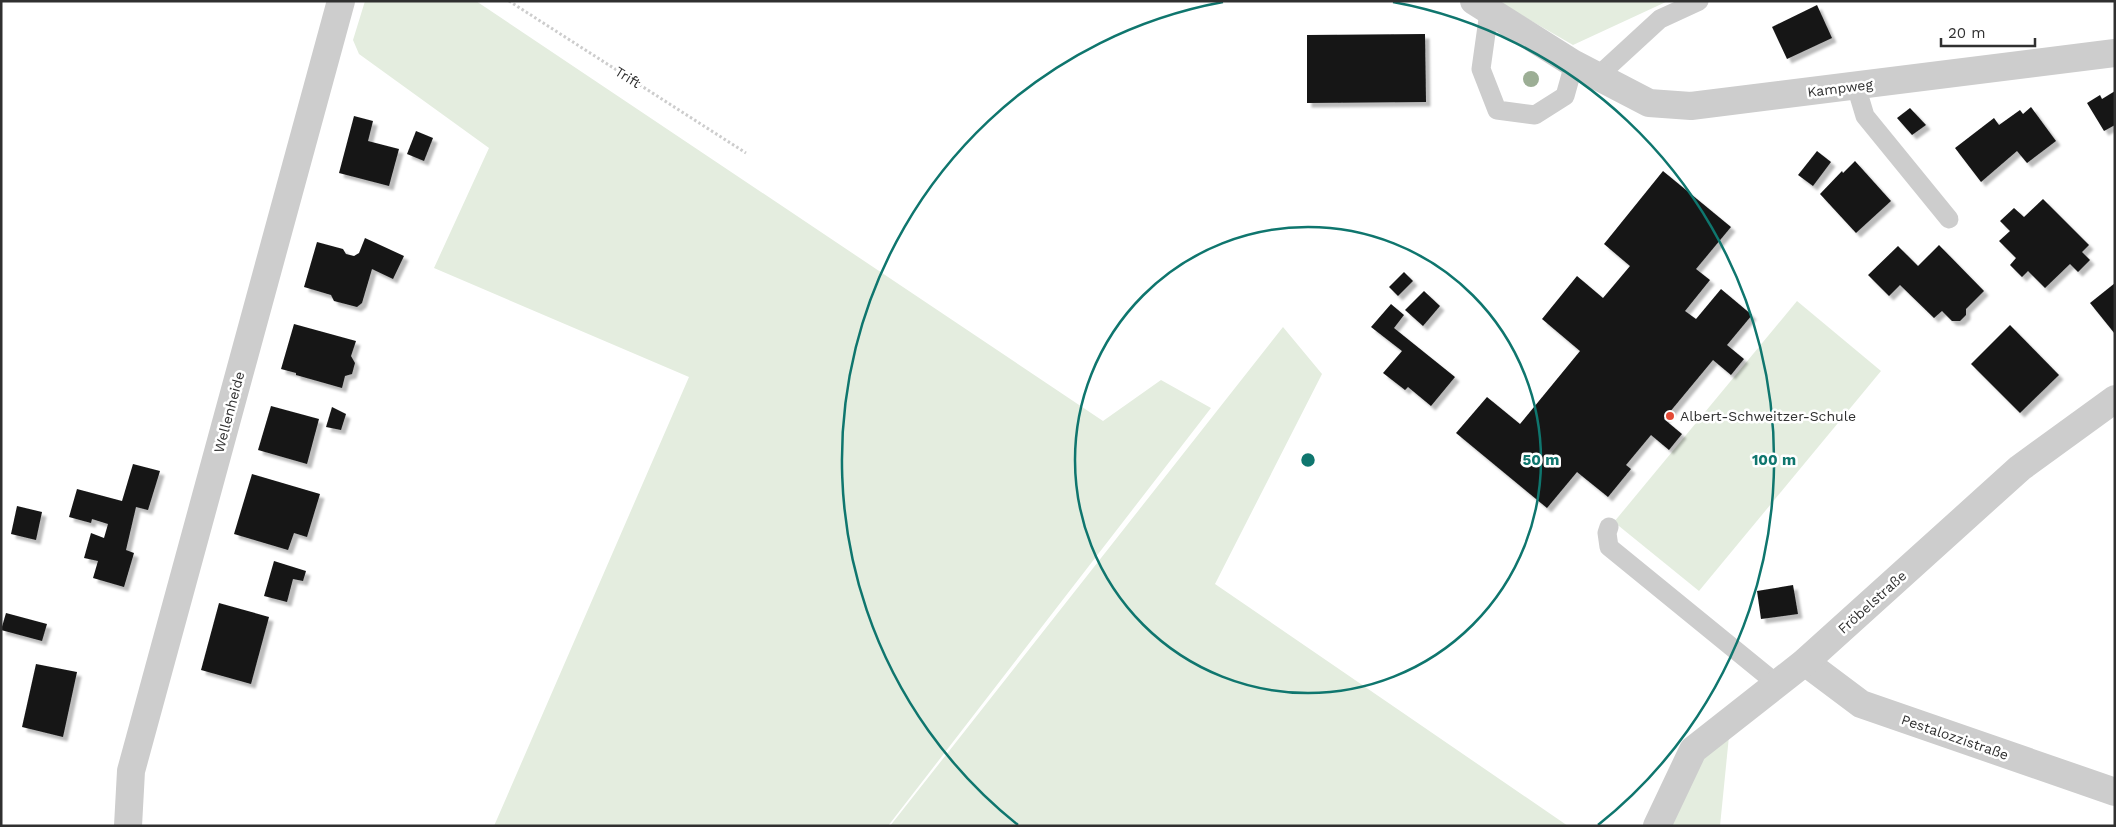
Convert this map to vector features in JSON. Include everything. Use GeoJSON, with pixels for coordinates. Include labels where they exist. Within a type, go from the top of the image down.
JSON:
{"type":"FeatureCollection","features":[{"type":"Feature","properties":{"kind":"street","name":"Wellenheide"},"geometry":{"type":"LineString","coordinates":[[128,826],[132,771],[341,1]]}},
{"type":"Feature","properties":{"kind":"street","name":"Kampweg"},"geometry":{"type":"LineString","coordinates":[[1482,6],[1574,64],[1649,103],[1691,106],[2115,53]]}},
{"type":"Feature","properties":{"kind":"street","name":"Fröbelstraße"},"geometry":{"type":"LineString","coordinates":[[1657,826],[1694,750],[1805,662],[2020,468],[2115,399]]}},
{"type":"Feature","properties":{"kind":"street","name":"Pestalozzistraße"},"geometry":{"type":"LineString","coordinates":[[1805,662],[1861,704],[2115,792]]}},
{"type":"Feature","properties":{"kind":"lane"},"geometry":{"type":"LineString","coordinates":[[1598,76],[1660,19],[1699,1]]}},
{"type":"Feature","properties":{"kind":"lane","name":"Kampweg"},"geometry":{"type":"LineString","coordinates":[[1482,6],[1481,69],[1496,110],[1535,115],[1565,96],[1574,64]]}},
{"type":"Feature","properties":{"kind":"lane"},"geometry":{"type":"LineString","coordinates":[[1856,86],[1865,116],[1949,219]]}},
{"type":"Feature","properties":{"kind":"lane"},"geometry":{"type":"LineString","coordinates":[[1609,527],[1609,548],[1777,684]]}},
{"type":"Feature","properties":{"kind":"path","name":"Trift"},"geometry":{"type":"LineString","coordinates":[[509,1],[746,153]]}},
{"type":"Feature","properties":{"kind":"shaded area"},"geometry":{"type":"Polygon","coordinates":[[[365,1],[476,1],[1103,421],[1161,380],[1211,408],[888,826],[494,826],[689,377],[434,268],[489,148],[359,54],[353,40],[365,1]]]}},
{"type":"Feature","properties":{"kind":"shaded area"},"geometry":{"type":"Polygon","coordinates":[[[1497,1],[1668,1],[1573,45],[1497,1]]]}},
{"type":"Feature","properties":{"kind":"shaded area"},"geometry":{"type":"Polygon","coordinates":[[[1797,301],[1881,371],[1699,591],[1614,522],[1797,301]]]}},
{"type":"Feature","properties":{"kind":"shaded area"},"geometry":{"type":"Polygon","coordinates":[[[1283,327],[1322,374],[1215,584],[1568,826],[890,826],[1283,327]]]}},
{"type":"Feature","properties":{"kind":"shaded area"},"geometry":{"type":"Polygon","coordinates":[[[1729,736],[1720,826],[1668,826],[1700,760],[1729,736]]]}},
{"type":"Feature","properties":{"kind":"building"},"geometry":{"type":"Polygon","coordinates":[[[1817,5],[1832,38],[1787,59],[1772,27],[1817,5]]]}},
{"type":"Feature","properties":{"kind":"building"},"geometry":{"type":"Polygon","coordinates":[[[1425,34],[1426,102],[1307,103],[1307,35],[1425,34]]]}},
{"type":"Feature","properties":{"kind":"building"},"geometry":{"type":"Polygon","coordinates":[[[2115,91],[2115,125],[2104,131],[2087,103],[2100,95],[2102,99],[2115,91]]]}},
{"type":"Feature","properties":{"kind":"building"},"geometry":{"type":"Polygon","coordinates":[[[2031,107],[2056,141],[2027,163],[2017,151],[1981,182],[1955,148],[1994,118],[1999,125],[2020,110],[2023,114],[2031,107]]]}},
{"type":"Feature","properties":{"kind":"building"},"geometry":{"type":"Polygon","coordinates":[[[1910,108],[1926,125],[1912,135],[1897,118],[1910,108]]]}},
{"type":"Feature","properties":{"kind":"building"},"geometry":{"type":"Polygon","coordinates":[[[354,116],[373,121],[368,141],[399,149],[389,186],[339,173],[354,116]]]}},
{"type":"Feature","properties":{"kind":"building"},"geometry":{"type":"Polygon","coordinates":[[[416,131],[433,138],[424,161],[407,154],[416,131]]]}},
{"type":"Feature","properties":{"kind":"building"},"geometry":{"type":"Polygon","coordinates":[[[1817,151],[1831,162],[1813,186],[1798,175],[1817,151]]]}},
{"type":"Feature","properties":{"kind":"building"},"geometry":{"type":"Polygon","coordinates":[[[1855,161],[1891,201],[1856,233],[1820,194],[1842,171],[1843,173],[1855,161]]]}},
{"type":"Feature","properties":{"kind":"building"},"geometry":{"type":"Polygon","coordinates":[[[1663,171],[1731,227],[1696,269],[1710,280],[1685,311],[1696,319],[1721,289],[1752,315],[1727,345],[1744,359],[1731,375],[1713,360],[1664,419],[1682,434],[1669,450],[1651,435],[1626,465],[1631,469],[1608,497],[1577,472],[1547,508],[1456,433],[1487,397],[1520,424],[1580,351],[1542,319],[1577,276],[1603,298],[1630,266],[1604,244],[1663,171]]]}},
{"type":"Feature","properties":{"kind":"building"},"geometry":{"type":"Polygon","coordinates":[[[2043,199],[2089,245],[2082,252],[2090,260],[2078,272],[2070,264],[2045,288],[2028,271],[2022,277],[2010,265],[2016,258],[1999,241],[2010,231],[2000,221],[2014,208],[2024,217],[2043,199]]]}},
{"type":"Feature","properties":{"kind":"building"},"geometry":{"type":"Polygon","coordinates":[[[365,238],[404,256],[393,279],[372,269],[362,303],[357,307],[334,301],[331,295],[304,287],[317,242],[343,249],[346,254],[354,256],[359,253],[365,238]]]}},
{"type":"Feature","properties":{"kind":"building"},"geometry":{"type":"Polygon","coordinates":[[[1939,245],[1984,291],[1966,309],[1966,315],[1960,321],[1952,321],[1942,311],[1934,318],[1900,285],[1889,296],[1868,275],[1898,246],[1918,266],[1939,245]]]}},
{"type":"Feature","properties":{"kind":"building"},"geometry":{"type":"Polygon","coordinates":[[[1404,272],[1413,281],[1398,296],[1389,287],[1404,272]]]}},
{"type":"Feature","properties":{"kind":"building"},"geometry":{"type":"Polygon","coordinates":[[[2115,283],[2115,334],[2090,303],[2115,283]]]}},
{"type":"Feature","properties":{"kind":"building"},"geometry":{"type":"Polygon","coordinates":[[[1424,291],[1440,306],[1423,326],[1405,310],[1424,291]]]}},
{"type":"Feature","properties":{"kind":"building"},"geometry":{"type":"Polygon","coordinates":[[[1391,304],[1404,315],[1394,328],[1455,377],[1431,406],[1408,387],[1405,390],[1383,373],[1402,351],[1371,327],[1391,304]]]}},
{"type":"Feature","properties":{"kind":"building"},"geometry":{"type":"Polygon","coordinates":[[[294,324],[356,341],[351,356],[355,363],[352,374],[345,376],[342,388],[281,369],[294,324]]]}},
{"type":"Feature","properties":{"kind":"building"},"geometry":{"type":"Polygon","coordinates":[[[2010,325],[2059,375],[2020,413],[1971,364],[2010,325]]]}},
{"type":"Feature","properties":{"kind":"building"},"geometry":{"type":"Polygon","coordinates":[[[271,406],[319,419],[307,464],[258,450],[271,406]]]}},
{"type":"Feature","properties":{"kind":"building"},"geometry":{"type":"Polygon","coordinates":[[[332,407],[346,414],[341,430],[326,427],[332,407]]]}},
{"type":"Feature","properties":{"kind":"building"},"geometry":{"type":"Polygon","coordinates":[[[133,464],[160,471],[148,510],[136,507],[126,550],[134,553],[124,587],[93,578],[98,561],[84,558],[91,533],[104,538],[108,524],[92,519],[91,523],[69,517],[77,489],[122,501],[133,464]]]}},
{"type":"Feature","properties":{"kind":"building"},"geometry":{"type":"Polygon","coordinates":[[[252,474],[320,494],[307,537],[294,533],[288,550],[234,534],[252,474]]]}},
{"type":"Feature","properties":{"kind":"building"},"geometry":{"type":"Polygon","coordinates":[[[17,506],[42,512],[36,540],[11,534],[17,506]]]}},
{"type":"Feature","properties":{"kind":"building"},"geometry":{"type":"Polygon","coordinates":[[[274,561],[306,571],[303,581],[293,579],[287,602],[264,596],[274,561]]]}},
{"type":"Feature","properties":{"kind":"building"},"geometry":{"type":"Polygon","coordinates":[[[1793,585],[1798,614],[1761,619],[1757,591],[1793,585]]]}},
{"type":"Feature","properties":{"kind":"building"},"geometry":{"type":"Polygon","coordinates":[[[219,603],[269,617],[251,684],[201,670],[219,603]]]}},
{"type":"Feature","properties":{"kind":"building"},"geometry":{"type":"Polygon","coordinates":[[[6,613],[47,624],[42,641],[1,630],[6,613]]]}},
{"type":"Feature","properties":{"kind":"building"},"geometry":{"type":"Polygon","coordinates":[[[36,664],[77,672],[63,737],[22,727],[36,664]]]}},
{"type":"Feature","properties":{"kind":"place","name":"Albert-Schweitzer-Schule"},"geometry":{"type":"Point","coordinates":[1670,416]}}]}
